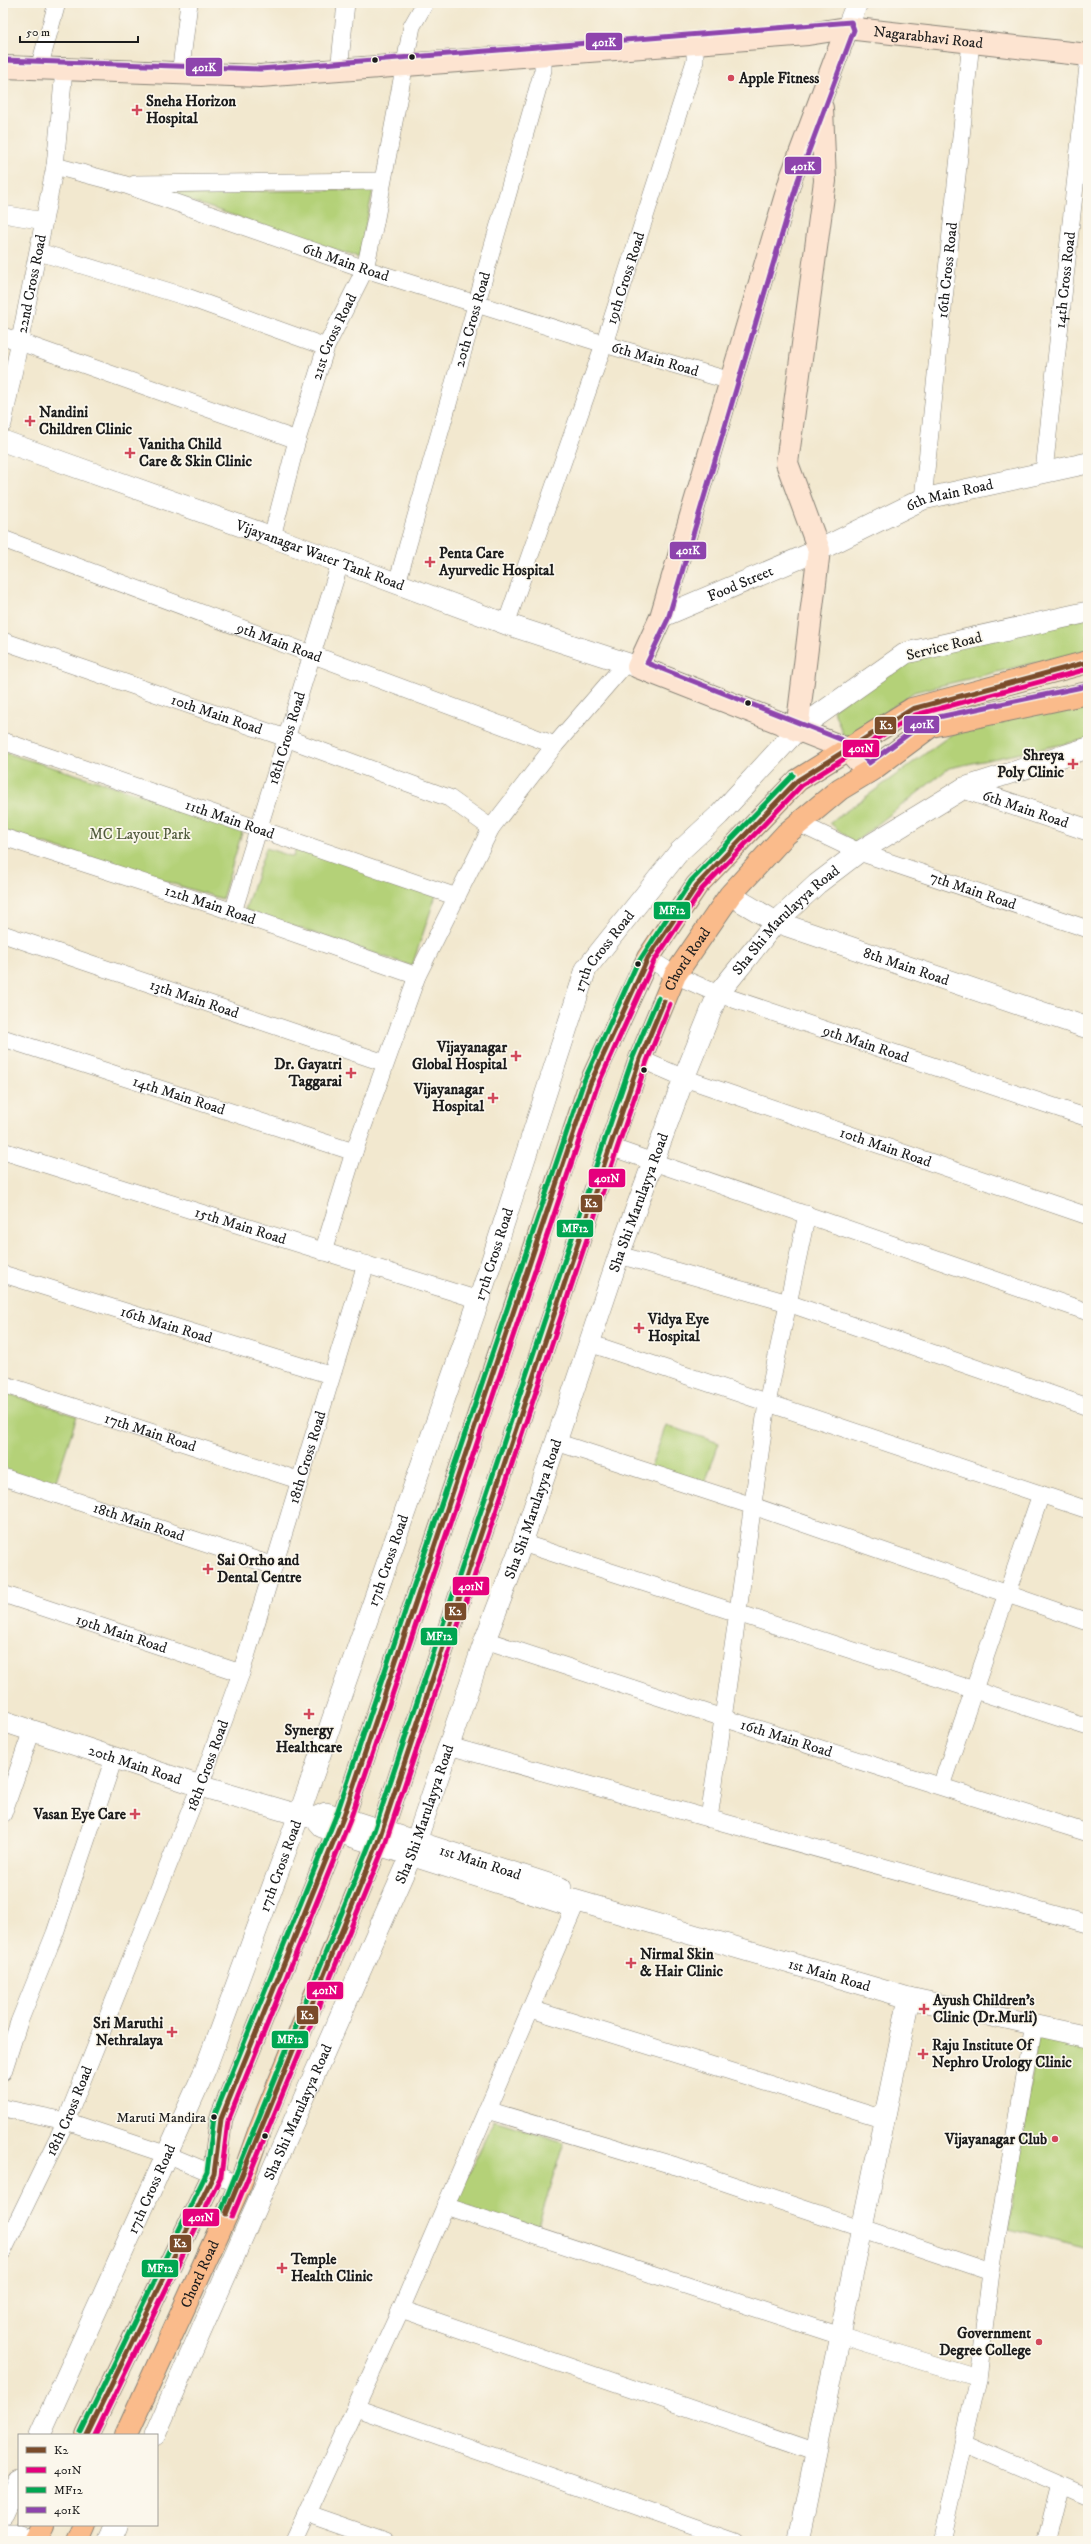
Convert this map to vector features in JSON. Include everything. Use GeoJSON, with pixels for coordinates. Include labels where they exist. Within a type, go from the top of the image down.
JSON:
{"type":"FeatureCollection","features":[{"type":"Feature","properties":{"kind":"main road","name":"Nagarabhavi Road"},"geometry":{"type":"LineString","coordinates":[[3,67],[180,75],[260,76],[808,34],[847,28],[1088,55]]}},
{"type":"Feature","properties":{"kind":"main road"},"geometry":{"type":"LineString","coordinates":[[847,28],[791,178],[661,617],[632,665],[847,749],[868,772]]}},
{"type":"Feature","properties":{"kind":"main road"},"geometry":{"type":"LineString","coordinates":[[796,730],[820,550],[787,463],[825,181],[821,99]]}},
{"type":"Feature","properties":{"kind":"main road","name":"Chord Road"},"geometry":{"type":"LineString","coordinates":[[87,2434],[214,2174],[221,2119],[340,1824],[590,1084],[648,958],[697,885],[722,857],[798,780],[912,709],[1088,662]]}},
{"type":"Feature","properties":{"kind":"main road","name":"Chord Road"},"geometry":{"type":"LineString","coordinates":[[126,2434],[240,2185],[260,2129],[380,1838],[640,1059],[675,974],[730,895],[798,823],[840,789],[868,772],[931,726],[1088,693]]}},
{"type":"Feature","properties":{"kind":"main road"},"geometry":{"type":"LineString","coordinates":[[35,2541],[42,2526]]}},
{"type":"Feature","properties":{"kind":"main road"},"geometry":{"type":"LineString","coordinates":[[78,2541],[85,2526]]}},
{"type":"Feature","properties":{"kind":"street"},"geometry":{"type":"LineString","coordinates":[[39,68],[56,3]]}},
{"type":"Feature","properties":{"kind":"street"},"geometry":{"type":"LineString","coordinates":[[180,75],[189,3]]}},
{"type":"Feature","properties":{"kind":"street"},"geometry":{"type":"LineString","coordinates":[[340,71],[346,3]]}},
{"type":"Feature","properties":{"kind":"street","name":"21st Cross Road"},"geometry":{"type":"LineString","coordinates":[[272,537],[297,440],[326,347],[365,269],[403,66],[412,26],[425,3]]}},
{"type":"Feature","properties":{"kind":"street"},"geometry":{"type":"LineString","coordinates":[[847,28],[857,3]]}},
{"type":"Feature","properties":{"kind":"street","name":"16th Cross Road"},"geometry":{"type":"LineString","coordinates":[[923,499],[971,42]]}},
{"type":"Feature","properties":{"kind":"street","name":"19th Cross Road"},"geometry":{"type":"LineString","coordinates":[[506,624],[604,344],[695,61],[695,43]]}},
{"type":"Feature","properties":{"kind":"street","name":"20th Cross Road"},"geometry":{"type":"LineString","coordinates":[[397,583],[543,70],[543,55]]}},
{"type":"Feature","properties":{"kind":"street","name":"14th Cross Road"},"geometry":{"type":"LineString","coordinates":[[1044,471],[1088,66]]}},
{"type":"Feature","properties":{"kind":"street"},"geometry":{"type":"LineString","coordinates":[[55,166],[64,70]]}},
{"type":"Feature","properties":{"kind":"street","name":"6th Main Road"},"geometry":{"type":"LineString","coordinates":[[55,166],[123,184],[365,269],[604,344],[732,381]]}},
{"type":"Feature","properties":{"kind":"street","name":"22nd Cross Road"},"geometry":{"type":"LineString","coordinates":[[3,424],[21,342],[55,166]]}},
{"type":"Feature","properties":{"kind":"street"},"geometry":{"type":"LineString","coordinates":[[123,184],[382,181]]}},
{"type":"Feature","properties":{"kind":"street"},"geometry":{"type":"LineString","coordinates":[[3,214],[44,221]]}},
{"type":"Feature","properties":{"kind":"street"},"geometry":{"type":"LineString","coordinates":[[39,252],[188,297],[326,347]]}},
{"type":"Feature","properties":{"kind":"street"},"geometry":{"type":"LineString","coordinates":[[3,336],[297,440]]}},
{"type":"Feature","properties":{"kind":"street","name":"Vijayanagar Water Tank Road"},"geometry":{"type":"LineString","coordinates":[[3,441],[272,537],[506,624],[632,665]]}},
{"type":"Feature","properties":{"kind":"street","name":"6th Main Road"},"geometry":{"type":"LineString","coordinates":[[820,550],[923,499],[1044,471],[1088,463]]}},
{"type":"Feature","properties":{"kind":"street","name":"9th Main Road"},"geometry":{"type":"LineString","coordinates":[[3,539],[555,745]]}},
{"type":"Feature","properties":{"kind":"street","name":"Food Street"},"geometry":{"type":"LineString","coordinates":[[661,617],[820,550]]}},
{"type":"Feature","properties":{"kind":"street","name":"18th Cross Road"},"geometry":{"type":"LineString","coordinates":[[233,912],[340,563]]}},
{"type":"Feature","properties":{"kind":"street","name":"Service Road"},"geometry":{"type":"LineString","coordinates":[[796,730],[906,653],[1088,612]]}},
{"type":"Feature","properties":{"kind":"street","name":"10th Main Road"},"geometry":{"type":"LineString","coordinates":[[3,641],[286,738],[449,798],[491,828]]}},
{"type":"Feature","properties":{"kind":"street"},"geometry":{"type":"LineString","coordinates":[[323,1252],[354,1152],[417,976],[491,828],[555,745],[632,665]]}},
{"type":"Feature","properties":{"kind":"street","name":"17th Cross Road"},"geometry":{"type":"LineString","coordinates":[[40,2434],[168,2155],[205,2070],[306,1817],[479,1300],[586,969],[679,852],[719,815],[796,730]]}},
{"type":"Feature","properties":{"kind":"street","name":"11th Main Road"},"geometry":{"type":"LineString","coordinates":[[3,741],[457,896]]}},
{"type":"Feature","properties":{"kind":"street","name":"Sha Shi Marulayya Road"},"geometry":{"type":"LineString","coordinates":[[155,2434],[413,1849],[485,1640],[522,1543],[619,1255],[684,1078],[718,994],[776,922],[817,884],[859,852],[964,788],[1088,748]]}},
{"type":"Feature","properties":{"kind":"street","name":"6th Main Road"},"geometry":{"type":"LineString","coordinates":[[964,788],[1088,830]]}},
{"type":"Feature","properties":{"kind":"street","name":"7th Main Road"},"geometry":{"type":"LineString","coordinates":[[798,823],[859,852],[1088,929]]}},
{"type":"Feature","properties":{"kind":"street","name":"12th Main Road"},"geometry":{"type":"LineString","coordinates":[[3,837],[233,912],[417,976]]}},
{"type":"Feature","properties":{"kind":"street","name":"8th Main Road"},"geometry":{"type":"LineString","coordinates":[[730,895],[776,922],[1088,1028]]}},
{"type":"Feature","properties":{"kind":"street","name":"13th Main Road"},"geometry":{"type":"LineString","coordinates":[[3,934],[385,1064]]}},
{"type":"Feature","properties":{"kind":"street","name":"9th Main Road"},"geometry":{"type":"LineString","coordinates":[[648,958],[675,974],[718,994],[1088,1118]]}},
{"type":"Feature","properties":{"kind":"street","name":"14th Main Road"},"geometry":{"type":"LineString","coordinates":[[3,1038],[354,1152]]}},
{"type":"Feature","properties":{"kind":"street","name":"10th Main Road"},"geometry":{"type":"LineString","coordinates":[[640,1059],[684,1078],[1088,1216]]}},
{"type":"Feature","properties":{"kind":"street"},"geometry":{"type":"LineString","coordinates":[[610,1148],[654,1161],[1088,1312]]}},
{"type":"Feature","properties":{"kind":"street","name":"15th Main Road"},"geometry":{"type":"LineString","coordinates":[[3,1151],[479,1300]]}},
{"type":"Feature","properties":{"kind":"street"},"geometry":{"type":"LineString","coordinates":[[709,1819],[767,1403],[807,1214]]}},
{"type":"Feature","properties":{"kind":"street"},"geometry":{"type":"LineString","coordinates":[[619,1255],[788,1303],[1088,1407]]}},
{"type":"Feature","properties":{"kind":"street","name":"18th Cross Road"},"geometry":{"type":"LineString","coordinates":[[3,2251],[66,2121],[200,1786],[241,1673],[330,1375],[366,1264]]}},
{"type":"Feature","properties":{"kind":"street","name":"16th Main Road"},"geometry":{"type":"LineString","coordinates":[[3,1274],[330,1375]]}},
{"type":"Feature","properties":{"kind":"street"},"geometry":{"type":"LineString","coordinates":[[589,1343],[1088,1510]]}},
{"type":"Feature","properties":{"kind":"street","name":"17th Main Road"},"geometry":{"type":"LineString","coordinates":[[3,1384],[298,1480]]}},
{"type":"Feature","properties":{"kind":"street"},"geometry":{"type":"LineString","coordinates":[[556,1442],[753,1506],[1088,1622]]}},
{"type":"Feature","properties":{"kind":"street","name":"18th Main Road"},"geometry":{"type":"LineString","coordinates":[[3,1476],[274,1566]]}},
{"type":"Feature","properties":{"kind":"street"},"geometry":{"type":"LineString","coordinates":[[941,1786],[1041,1494]]}},
{"type":"Feature","properties":{"kind":"street"},"geometry":{"type":"LineString","coordinates":[[522,1543],[1088,1727]]}},
{"type":"Feature","properties":{"kind":"street","name":"19th Main Road"},"geometry":{"type":"LineString","coordinates":[[3,1594],[241,1673]]}},
{"type":"Feature","properties":{"kind":"street","name":"16th Main Road"},"geometry":{"type":"LineString","coordinates":[[485,1640],[723,1718],[1088,1832]]}},
{"type":"Feature","properties":{"kind":"street","name":"20th Main Road"},"geometry":{"type":"LineString","coordinates":[[3,1721],[200,1786],[306,1817],[322,1827],[340,1824],[380,1838]]}},
{"type":"Feature","properties":{"kind":"street"},"geometry":{"type":"LineString","coordinates":[[3,1814],[32,1730]]}},
{"type":"Feature","properties":{"kind":"street"},"geometry":{"type":"LineString","coordinates":[[449,1746],[1088,1924]]}},
{"type":"Feature","properties":{"kind":"street"},"geometry":{"type":"LineString","coordinates":[[3,2072],[19,2022],[55,1933],[114,1758]]}},
{"type":"Feature","properties":{"kind":"street","name":"1st Main Road"},"geometry":{"type":"LineString","coordinates":[[380,1838],[565,1904],[576,1901],[910,1998],[1088,2037]]}},
{"type":"Feature","properties":{"kind":"street"},"geometry":{"type":"LineString","coordinates":[[294,2541],[308,2514],[402,2309],[445,2206],[531,2010],[576,1901]]}},
{"type":"Feature","properties":{"kind":"street"},"geometry":{"type":"LineString","coordinates":[[798,2541],[910,1998]]}},
{"type":"Feature","properties":{"kind":"street"},"geometry":{"type":"LineString","coordinates":[[531,2010],[884,2119]]}},
{"type":"Feature","properties":{"kind":"street"},"geometry":{"type":"LineString","coordinates":[[941,2541],[978,2378],[991,2272],[1034,2025]]}},
{"type":"Feature","properties":{"kind":"street"},"geometry":{"type":"LineString","coordinates":[[3,2108],[66,2121],[168,2155],[240,2185]]}},
{"type":"Feature","properties":{"kind":"street"},"geometry":{"type":"LineString","coordinates":[[487,2110],[676,2166],[991,2272]]}},
{"type":"Feature","properties":{"kind":"street"},"geometry":{"type":"LineString","coordinates":[[445,2206],[840,2336],[978,2378]]}},
{"type":"Feature","properties":{"kind":"street"},"geometry":{"type":"LineString","coordinates":[[402,2309],[817,2452]]}},
{"type":"Feature","properties":{"kind":"street"},"geometry":{"type":"LineString","coordinates":[[356,2408],[735,2541]]}},
{"type":"Feature","properties":{"kind":"street"},"geometry":{"type":"LineString","coordinates":[[964,2443],[1088,2497]]}},
{"type":"Feature","properties":{"kind":"street"},"geometry":{"type":"LineString","coordinates":[[3,2515],[18,2482]]}},
{"type":"Feature","properties":{"kind":"street"},"geometry":{"type":"LineString","coordinates":[[1046,2541],[1060,2485]]}},
{"type":"Feature","properties":{"kind":"street"},"geometry":{"type":"LineString","coordinates":[[308,2514],[386,2541]]}},
{"type":"Feature","properties":{"kind":"street"},"geometry":{"type":"LineString","coordinates":[[109,2541],[116,2526]]}},
{"type":"Feature","properties":{"kind":"street"},"geometry":{"type":"LineString","coordinates":[[3,2536],[14,2534],[30,2541]]}},
{"type":"Feature","properties":{"kind":"green space"},"geometry":{"type":"Polygon","coordinates":[[[373,190],[359,258],[164,192],[373,190]]]}},
{"type":"Feature","properties":{"kind":"green space"},"geometry":{"type":"Polygon","coordinates":[[[1088,617],[1088,650],[914,692],[845,740],[833,709],[911,657],[1088,617]]]}},
{"type":"Feature","properties":{"kind":"green space"},"geometry":{"type":"Polygon","coordinates":[[[1088,697],[1088,739],[949,768],[854,843],[830,823],[974,718],[1088,697]]]}},
{"type":"Feature","properties":{"kind":"green space","name":"MC Layout Park"},"geometry":{"type":"Polygon","coordinates":[[[3,752],[244,826],[222,899],[3,831],[3,752]]]}},
{"type":"Feature","properties":{"kind":"green space"},"geometry":{"type":"Polygon","coordinates":[[[297,846],[437,892],[412,966],[245,910],[266,848],[293,857],[297,846]]]}},
{"type":"Feature","properties":{"kind":"green space"},"geometry":{"type":"Polygon","coordinates":[[[3,1392],[77,1416],[53,1490],[3,1472],[3,1392]]]}},
{"type":"Feature","properties":{"kind":"green space"},"geometry":{"type":"Polygon","coordinates":[[[666,1425],[719,1443],[704,1486],[651,1467],[666,1425]]]}},
{"type":"Feature","properties":{"kind":"green space","name":"Vijayanagar Club"},"geometry":{"type":"Polygon","coordinates":[[[1038,2036],[1088,2049],[1088,2249],[1009,2229],[1038,2036]]]}},
{"type":"Feature","properties":{"kind":"green space"},"geometry":{"type":"Polygon","coordinates":[[[494,2120],[564,2142],[536,2232],[454,2205],[494,2120]]]}},
{"type":"Feature","properties":{"kind":"transit line","name":"401K"},"geometry":{"type":"LineString","coordinates":[[3,60],[260,69],[851,22],[854,30],[798,180],[668,619],[647,663],[850,743],[869,763],[929,719],[1087,686]]}},
{"type":"Feature","properties":{"kind":"transit line","name":"K2"},"geometry":{"type":"LineString","coordinates":[[87,2434],[214,2174],[221,2119],[343,1818],[590,1084],[648,958],[697,885],[798,780],[912,709],[1088,662]]}},
{"type":"Feature","properties":{"kind":"transit line","name":"401N"},"geometry":{"type":"LineString","coordinates":[[95,2434],[221,2176],[228,2121],[350,1820],[597,1087],[654,961],[702,889],[802,785],[915,715],[1088,669]]}},
{"type":"Feature","properties":{"kind":"transit line","name":"MF12"},"geometry":{"type":"LineString","coordinates":[[81,2432],[207,2172],[214,2117],[336,1816],[584,1081],[636,966],[691,881],[793,775]]}},
{"type":"Feature","properties":{"kind":"transit line","name":"MF12"},"geometry":{"type":"LineString","coordinates":[[221,2211],[370,1843],[603,1145],[633,1057],[658,998]]}},
{"type":"Feature","properties":{"kind":"transit line","name":"K2"},"geometry":{"type":"LineString","coordinates":[[226,2214],[377,1845],[610,1147],[640,1059],[664,1001]]}},
{"type":"Feature","properties":{"kind":"transit line","name":"401N"},"geometry":{"type":"LineString","coordinates":[[232,2217],[384,1847],[617,1149],[647,1061],[670,1004]]}},
{"type":"Feature","properties":{"kind":"place","name":"Apple Fitness"},"geometry":{"type":"Point","coordinates":[731,78]}},
{"type":"Feature","properties":{"kind":"place","name":"Sneha Horizon Hospital"},"geometry":{"type":"Point","coordinates":[137,110]}},
{"type":"Feature","properties":{"kind":"place","name":"Nandini Children Clinic"},"geometry":{"type":"Point","coordinates":[30,421]}},
{"type":"Feature","properties":{"kind":"place","name":"Vanitha Child Care & Skin Clinic"},"geometry":{"type":"Point","coordinates":[130,453]}},
{"type":"Feature","properties":{"kind":"place","name":"Penta Care Ayurvedic Hospital"},"geometry":{"type":"Point","coordinates":[430,562]}},
{"type":"Feature","properties":{"kind":"place","name":"Shreya Poly Clinic"},"geometry":{"type":"Point","coordinates":[1073,764]}},
{"type":"Feature","properties":{"kind":"place","name":"Vijayanagar Global Hospital"},"geometry":{"type":"Point","coordinates":[516,1056]}},
{"type":"Feature","properties":{"kind":"place","name":"Dr. Gayatri Taggarai"},"geometry":{"type":"Point","coordinates":[351,1073]}},
{"type":"Feature","properties":{"kind":"place","name":"Vijayanagar Hospital"},"geometry":{"type":"Point","coordinates":[493,1098]}},
{"type":"Feature","properties":{"kind":"place","name":"Vidya Eye Hospital"},"geometry":{"type":"Point","coordinates":[639,1328]}},
{"type":"Feature","properties":{"kind":"place","name":"Sai Ortho and Dental Centre"},"geometry":{"type":"Point","coordinates":[208,1569]}},
{"type":"Feature","properties":{"kind":"place","name":"Synergy Healthcare"},"geometry":{"type":"Point","coordinates":[309,1714]}},
{"type":"Feature","properties":{"kind":"place","name":"Vasan Eye Care"},"geometry":{"type":"Point","coordinates":[135,1814]}},
{"type":"Feature","properties":{"kind":"place","name":"Nirmal Skin & Hair Clinic"},"geometry":{"type":"Point","coordinates":[631,1963]}},
{"type":"Feature","properties":{"kind":"place","name":"Ayush Children's Clinic (Dr.Murli)"},"geometry":{"type":"Point","coordinates":[924,2009]}},
{"type":"Feature","properties":{"kind":"place","name":"Sri Maruthi Nethralaya"},"geometry":{"type":"Point","coordinates":[172,2032]}},
{"type":"Feature","properties":{"kind":"place","name":"Raju Institute Of Nephro Urology Clinic"},"geometry":{"type":"Point","coordinates":[923,2054]}},
{"type":"Feature","properties":{"kind":"place","name":"Maruti Mandira"},"geometry":{"type":"Point","coordinates":[214,2117]}},
{"type":"Feature","properties":{"kind":"place","name":"Vijayanagar Club"},"geometry":{"type":"Point","coordinates":[1055,2139]}},
{"type":"Feature","properties":{"kind":"place","name":"Temple Health Clinic"},"geometry":{"type":"Point","coordinates":[282,2268]}},
{"type":"Feature","properties":{"kind":"place","name":"Government Degree College"},"geometry":{"type":"Point","coordinates":[1039,2342]}}]}
